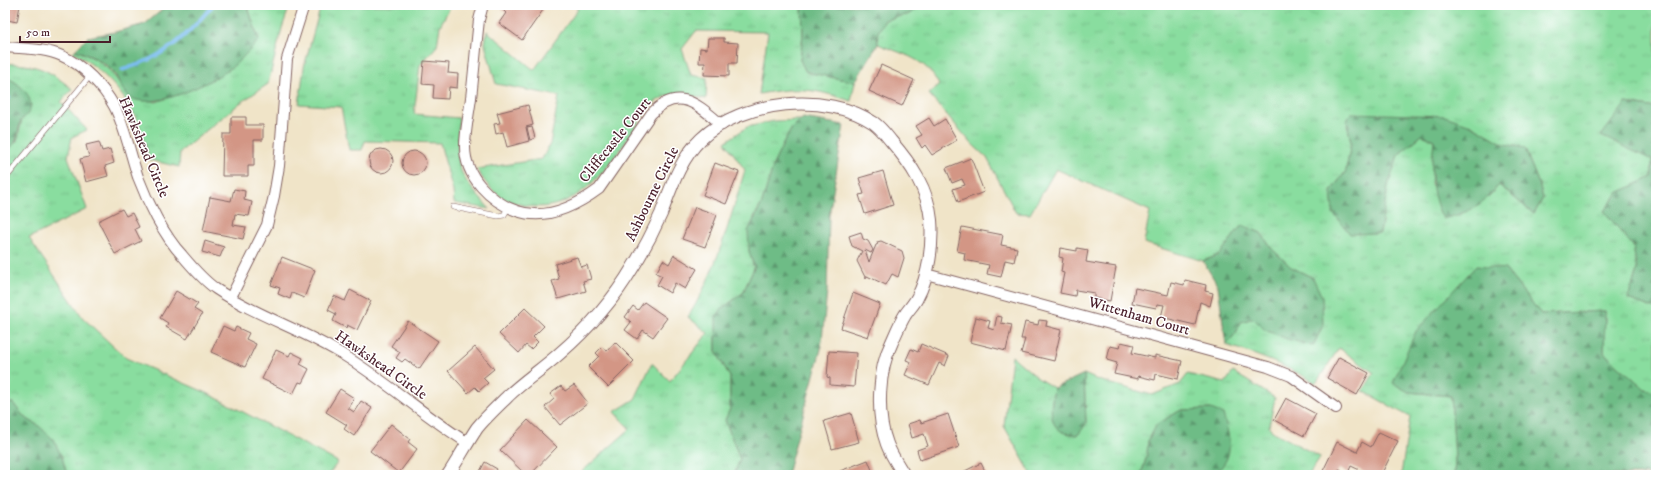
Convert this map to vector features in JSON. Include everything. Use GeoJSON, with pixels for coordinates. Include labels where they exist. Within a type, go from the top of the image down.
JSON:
{"type":"FeatureCollection","features":[{"type":"Feature","properties":{"kind":"street"},"geometry":{"type":"LineString","coordinates":[[231,297],[264,230],[274,196],[279,166],[287,59],[304,5]]}},
{"type":"Feature","properties":{"kind":"street","name":"Cliffecastle Court"},"geometry":{"type":"LineString","coordinates":[[483,5],[479,20],[465,148],[473,173],[486,194],[508,208],[521,212],[539,214],[556,212],[575,205],[587,198],[599,188],[651,114],[660,104],[672,100],[686,100],[697,103],[722,124]]}},
{"type":"Feature","properties":{"kind":"street","name":"Hawkshead Circle"},"geometry":{"type":"LineString","coordinates":[[5,47],[42,50],[62,55],[81,66],[90,76],[115,107],[139,178],[169,236],[180,254],[216,289],[317,339],[346,356],[442,426],[468,443]]}},
{"type":"Feature","properties":{"kind":"street","name":"Ashbourne Circle"},"geometry":{"type":"LineString","coordinates":[[448,475],[478,427],[510,394],[558,355],[596,319],[618,292],[634,266],[659,217],[676,176],[687,155],[701,138],[722,124],[743,114],[773,104],[792,103],[837,108],[858,115],[875,124],[909,161],[928,204],[931,222],[930,254],[926,274],[917,298],[906,314],[890,344],[882,374],[880,420],[887,446],[904,475]]}},
{"type":"Feature","properties":{"kind":"street","name":"Wittenham Court"},"geometry":{"type":"LineString","coordinates":[[926,274],[1268,367],[1291,376],[1336,408]]}},
{"type":"Feature","properties":{"kind":"lane"},"geometry":{"type":"LineString","coordinates":[[5,179],[90,76]]}},
{"type":"Feature","properties":{"kind":"lane"},"geometry":{"type":"LineString","coordinates":[[453,207],[498,216],[504,215],[508,208]]}},
{"type":"Feature","properties":{"kind":"green space"},"geometry":{"type":"Polygon","coordinates":[[[168,5],[251,5],[248,8],[259,40],[231,68],[210,81],[179,94],[163,99],[149,101],[136,100],[126,94],[114,73],[106,65],[75,50],[88,37],[145,24],[168,5]]]}},
{"type":"Feature","properties":{"kind":"green space"},"geometry":{"type":"Polygon","coordinates":[[[251,5],[290,5],[282,28],[268,84],[240,103],[180,152],[179,167],[150,160],[142,132],[124,97],[100,71],[73,52],[75,50],[100,62],[111,72],[127,95],[156,102],[207,82],[231,68],[259,40],[248,7],[251,5]]]}},
{"type":"Feature","properties":{"kind":"green space"},"geometry":{"type":"Polygon","coordinates":[[[321,5],[451,5],[440,26],[437,46],[420,65],[414,114],[459,118],[457,148],[460,168],[470,186],[490,209],[454,203],[453,191],[440,143],[365,141],[362,150],[349,150],[341,107],[299,104],[304,67],[321,5]]]}},
{"type":"Feature","properties":{"kind":"green space"},"geometry":{"type":"Polygon","coordinates":[[[572,5],[802,5],[803,34],[800,60],[806,72],[855,82],[851,101],[826,93],[805,90],[784,90],[759,94],[768,32],[696,31],[682,49],[691,75],[707,78],[706,99],[676,95],[656,101],[650,106],[613,159],[598,176],[583,191],[565,201],[545,206],[515,203],[501,197],[490,188],[477,169],[542,159],[550,144],[559,96],[496,84],[485,44],[487,31],[534,70],[578,9],[572,5]]]}},
{"type":"Feature","properties":{"kind":"green space"},"geometry":{"type":"Polygon","coordinates":[[[802,5],[923,5],[909,14],[885,20],[877,34],[878,44],[855,82],[806,72],[800,60],[803,34],[802,5]]]}},
{"type":"Feature","properties":{"kind":"green space"},"geometry":{"type":"Polygon","coordinates":[[[923,5],[1656,5],[1656,108],[1626,103],[1652,160],[1652,177],[1618,193],[1604,211],[1633,245],[1637,270],[1628,299],[1656,309],[1656,393],[1645,389],[1604,353],[1605,311],[1541,314],[1505,269],[1408,392],[1451,396],[1455,458],[1454,475],[1401,475],[1410,417],[1363,391],[1374,373],[1339,348],[1316,383],[1272,361],[1226,345],[1236,333],[1241,322],[1254,318],[1265,330],[1313,346],[1323,325],[1313,278],[1291,267],[1272,249],[1261,233],[1242,225],[1219,255],[1203,261],[1144,243],[1150,211],[1056,169],[1030,214],[1016,213],[987,158],[972,144],[929,94],[939,85],[934,76],[921,63],[913,58],[878,44],[877,34],[885,20],[909,14],[923,5]],[[1347,121],[1351,143],[1346,171],[1331,191],[1380,233],[1388,186],[1398,155],[1422,135],[1434,140],[1431,185],[1488,197],[1499,185],[1534,214],[1543,198],[1525,148],[1504,144],[1471,125],[1347,121]]]}},
{"type":"Feature","properties":{"kind":"green space"},"geometry":{"type":"Polygon","coordinates":[[[5,63],[26,65],[41,69],[55,76],[72,89],[61,102],[87,130],[72,137],[68,157],[87,209],[29,238],[83,318],[126,358],[207,393],[338,462],[328,475],[67,475],[62,457],[39,426],[24,417],[13,403],[5,404],[5,153],[17,141],[22,119],[29,112],[27,100],[23,90],[16,83],[5,77],[5,63]]]}},
{"type":"Feature","properties":{"kind":"green space"},"geometry":{"type":"Polygon","coordinates":[[[5,77],[15,82],[24,90],[30,100],[30,106],[29,112],[21,121],[16,141],[5,153],[5,77]]]}},
{"type":"Feature","properties":{"kind":"green space"},"geometry":{"type":"Polygon","coordinates":[[[1626,103],[1656,108],[1656,309],[1628,299],[1637,270],[1633,246],[1604,211],[1618,193],[1652,177],[1652,160],[1601,136],[1626,103]]]}},
{"type":"Feature","properties":{"kind":"green space"},"geometry":{"type":"Polygon","coordinates":[[[1351,113],[1445,116],[1471,125],[1504,144],[1525,148],[1543,198],[1534,214],[1499,185],[1474,208],[1461,214],[1443,219],[1438,209],[1433,190],[1432,160],[1434,140],[1422,135],[1398,155],[1388,186],[1380,233],[1350,234],[1333,213],[1331,191],[1346,171],[1351,143],[1347,121],[1351,113]]]}},
{"type":"Feature","properties":{"kind":"green space"},"geometry":{"type":"Polygon","coordinates":[[[803,118],[844,125],[829,216],[827,291],[821,349],[788,471],[790,475],[734,475],[740,459],[725,420],[730,409],[730,377],[716,351],[716,316],[724,307],[743,293],[754,268],[749,251],[748,231],[762,203],[774,163],[784,142],[792,128],[803,118]]]}},
{"type":"Feature","properties":{"kind":"green space"},"geometry":{"type":"Polygon","coordinates":[[[801,120],[792,128],[784,142],[774,163],[762,203],[754,217],[749,251],[754,268],[743,293],[724,307],[716,337],[716,351],[730,377],[730,409],[725,420],[740,459],[734,475],[578,475],[630,429],[614,412],[635,399],[652,363],[670,381],[708,333],[688,317],[707,282],[714,264],[728,226],[745,170],[725,142],[747,127],[774,121],[801,120]]]}},
{"type":"Feature","properties":{"kind":"green space"},"geometry":{"type":"Polygon","coordinates":[[[1242,225],[1261,233],[1272,249],[1291,267],[1313,278],[1322,297],[1323,325],[1313,346],[1287,339],[1265,330],[1253,318],[1241,322],[1236,333],[1226,345],[1218,286],[1203,261],[1219,255],[1242,225]]]}},
{"type":"Feature","properties":{"kind":"green space"},"geometry":{"type":"Polygon","coordinates":[[[1476,266],[1505,269],[1541,314],[1605,311],[1604,353],[1645,389],[1656,393],[1656,475],[1454,475],[1455,458],[1451,396],[1408,392],[1393,383],[1416,331],[1476,266]]]}},
{"type":"Feature","properties":{"kind":"green space"},"geometry":{"type":"Polygon","coordinates":[[[1012,356],[1039,379],[1054,388],[1051,407],[1086,424],[1084,374],[1098,380],[1152,395],[1180,384],[1188,374],[1225,383],[1233,372],[1275,398],[1269,426],[1272,431],[1320,457],[1309,475],[1213,475],[1220,470],[1211,409],[1181,410],[1157,425],[1148,441],[1147,455],[1141,475],[1032,475],[1004,426],[1012,356]]]}},
{"type":"Feature","properties":{"kind":"green space"},"geometry":{"type":"Polygon","coordinates":[[[1084,374],[1086,424],[1078,435],[1065,433],[1054,424],[1052,418],[1051,406],[1054,388],[1084,374]]]}},
{"type":"Feature","properties":{"kind":"green space"},"geometry":{"type":"Polygon","coordinates":[[[13,403],[24,417],[39,426],[53,439],[62,457],[67,475],[5,475],[5,404],[13,403]]]}},
{"type":"Feature","properties":{"kind":"green space"},"geometry":{"type":"Polygon","coordinates":[[[1211,409],[1223,414],[1229,439],[1228,455],[1225,462],[1213,475],[1141,475],[1147,455],[1148,441],[1157,424],[1181,410],[1211,409]]]}},
{"type":"Feature","properties":{"kind":"building"},"geometry":{"type":"Polygon","coordinates":[[[5,5],[20,5],[17,22],[7,20],[5,25],[5,5]]]}},
{"type":"Feature","properties":{"kind":"building"},"geometry":{"type":"Polygon","coordinates":[[[505,5],[536,5],[543,10],[522,40],[499,23],[506,13],[502,9],[505,5]]]}},
{"type":"Feature","properties":{"kind":"building"},"geometry":{"type":"Polygon","coordinates":[[[708,38],[724,38],[724,42],[738,43],[737,63],[729,63],[729,76],[704,75],[705,63],[699,63],[700,48],[707,49],[708,38]]]}},
{"type":"Feature","properties":{"kind":"building"},"geometry":{"type":"Polygon","coordinates":[[[424,61],[449,63],[448,73],[458,74],[457,88],[449,87],[448,99],[433,98],[434,85],[422,84],[424,61]]]}},
{"type":"Feature","properties":{"kind":"building"},"geometry":{"type":"Polygon","coordinates":[[[881,65],[914,80],[902,106],[869,91],[881,65]]]}},
{"type":"Feature","properties":{"kind":"building"},"geometry":{"type":"Polygon","coordinates":[[[528,105],[533,125],[526,127],[529,141],[507,147],[503,132],[496,134],[494,124],[500,123],[497,113],[528,105]]]}},
{"type":"Feature","properties":{"kind":"building"},"geometry":{"type":"Polygon","coordinates":[[[231,117],[246,117],[246,125],[263,125],[263,140],[254,140],[254,166],[248,166],[248,176],[222,176],[223,134],[231,134],[231,117]]]}},
{"type":"Feature","properties":{"kind":"building"},"geometry":{"type":"Polygon","coordinates":[[[929,118],[934,126],[945,119],[957,140],[932,155],[925,145],[922,148],[916,138],[922,135],[916,126],[929,118]]]}},
{"type":"Feature","properties":{"kind":"building"},"geometry":{"type":"Polygon","coordinates":[[[532,127],[535,138],[530,140],[527,128],[532,127]]]}},
{"type":"Feature","properties":{"kind":"building"},"geometry":{"type":"Polygon","coordinates":[[[99,142],[102,151],[110,149],[114,163],[105,166],[108,176],[86,182],[80,159],[89,157],[86,145],[99,142]]]}},
{"type":"Feature","properties":{"kind":"building"},"geometry":{"type":"Polygon","coordinates":[[[381,149],[386,150],[392,156],[392,166],[386,172],[381,173],[376,172],[370,166],[369,161],[370,156],[376,150],[381,149]]]}},
{"type":"Feature","properties":{"kind":"building"},"geometry":{"type":"Polygon","coordinates":[[[414,151],[423,154],[426,163],[423,172],[414,175],[405,172],[402,163],[405,154],[414,151]]]}},
{"type":"Feature","properties":{"kind":"building"},"geometry":{"type":"Polygon","coordinates":[[[971,158],[984,192],[958,202],[953,189],[965,185],[962,179],[952,183],[946,168],[971,158]]]}},
{"type":"Feature","properties":{"kind":"building"},"geometry":{"type":"Polygon","coordinates":[[[715,163],[739,172],[726,204],[703,195],[715,163]]]}},
{"type":"Feature","properties":{"kind":"building"},"geometry":{"type":"Polygon","coordinates":[[[883,171],[893,205],[865,214],[859,195],[864,194],[859,178],[883,171]]]}},
{"type":"Feature","properties":{"kind":"building"},"geometry":{"type":"Polygon","coordinates":[[[234,189],[245,191],[244,200],[252,202],[249,216],[235,214],[233,225],[246,227],[243,239],[203,231],[210,197],[231,201],[234,189]]]}},
{"type":"Feature","properties":{"kind":"building"},"geometry":{"type":"Polygon","coordinates":[[[695,207],[717,215],[705,247],[682,239],[695,207]]]}},
{"type":"Feature","properties":{"kind":"building"},"geometry":{"type":"Polygon","coordinates":[[[122,209],[126,216],[132,213],[139,227],[135,229],[141,241],[115,254],[98,221],[122,209]]]}},
{"type":"Feature","properties":{"kind":"building"},"geometry":{"type":"Polygon","coordinates":[[[962,227],[1003,235],[1001,245],[1017,248],[1014,262],[1005,260],[1001,277],[987,274],[989,265],[964,260],[965,253],[957,251],[962,227]]]}},
{"type":"Feature","properties":{"kind":"building"},"geometry":{"type":"Polygon","coordinates":[[[861,232],[863,239],[868,241],[873,250],[871,253],[865,250],[869,262],[876,245],[878,244],[877,242],[881,241],[902,251],[904,258],[898,277],[892,274],[886,285],[867,276],[866,279],[857,261],[862,251],[852,246],[849,236],[861,232]]]}},
{"type":"Feature","properties":{"kind":"building"},"geometry":{"type":"Polygon","coordinates":[[[205,241],[224,247],[220,257],[202,252],[205,241]]]}},
{"type":"Feature","properties":{"kind":"building"},"geometry":{"type":"Polygon","coordinates":[[[1060,248],[1077,251],[1077,248],[1088,250],[1086,262],[1116,267],[1110,301],[1094,298],[1094,293],[1076,290],[1075,296],[1060,293],[1064,273],[1061,272],[1063,258],[1059,257],[1060,248]]]}},
{"type":"Feature","properties":{"kind":"building"},"geometry":{"type":"Polygon","coordinates":[[[674,255],[697,269],[685,289],[675,283],[670,293],[657,285],[662,276],[656,273],[663,260],[669,264],[674,255]]]}},
{"type":"Feature","properties":{"kind":"building"},"geometry":{"type":"Polygon","coordinates":[[[282,257],[315,270],[304,298],[292,293],[290,299],[278,294],[280,288],[271,285],[282,257]]]}},
{"type":"Feature","properties":{"kind":"building"},"geometry":{"type":"Polygon","coordinates":[[[577,257],[581,267],[587,265],[591,279],[583,281],[586,291],[558,299],[552,281],[559,279],[555,264],[577,257]]]}},
{"type":"Feature","properties":{"kind":"building"},"geometry":{"type":"Polygon","coordinates":[[[1185,280],[1206,285],[1205,291],[1213,293],[1210,306],[1200,302],[1195,325],[1161,317],[1164,305],[1157,304],[1156,308],[1132,303],[1135,288],[1168,295],[1171,282],[1184,285],[1185,280]]]}},
{"type":"Feature","properties":{"kind":"building"},"geometry":{"type":"Polygon","coordinates":[[[350,290],[371,301],[357,330],[347,325],[346,328],[333,321],[336,314],[328,310],[334,296],[345,301],[350,290]]]}},
{"type":"Feature","properties":{"kind":"building"},"geometry":{"type":"Polygon","coordinates":[[[176,291],[198,304],[194,309],[202,314],[187,339],[166,327],[168,323],[160,318],[176,291]]]}},
{"type":"Feature","properties":{"kind":"building"},"geometry":{"type":"Polygon","coordinates":[[[853,293],[880,304],[868,337],[841,328],[853,293]]]}},
{"type":"Feature","properties":{"kind":"building"},"geometry":{"type":"Polygon","coordinates":[[[644,302],[667,318],[653,337],[643,330],[637,339],[625,330],[631,322],[625,317],[633,306],[638,310],[644,302]]]}},
{"type":"Feature","properties":{"kind":"building"},"geometry":{"type":"Polygon","coordinates":[[[525,308],[544,326],[533,337],[538,342],[531,349],[526,345],[519,353],[499,334],[525,308]]]}},
{"type":"Feature","properties":{"kind":"building"},"geometry":{"type":"Polygon","coordinates":[[[997,316],[1002,317],[1001,323],[1012,325],[1006,351],[970,342],[976,317],[990,321],[988,328],[994,330],[997,316]]]}},
{"type":"Feature","properties":{"kind":"building"},"geometry":{"type":"Polygon","coordinates":[[[1039,320],[1047,321],[1046,326],[1061,330],[1054,361],[1021,353],[1025,339],[1021,339],[1025,322],[1038,325],[1039,320]]]}},
{"type":"Feature","properties":{"kind":"building"},"geometry":{"type":"Polygon","coordinates":[[[408,321],[438,341],[419,369],[405,359],[402,362],[396,358],[400,352],[391,346],[408,321]]]}},
{"type":"Feature","properties":{"kind":"building"},"geometry":{"type":"Polygon","coordinates":[[[223,326],[234,331],[236,327],[249,333],[246,339],[256,344],[245,367],[211,352],[223,326]]]}},
{"type":"Feature","properties":{"kind":"building"},"geometry":{"type":"Polygon","coordinates":[[[615,342],[634,361],[608,387],[588,367],[599,356],[596,353],[602,347],[607,351],[615,342]]]}},
{"type":"Feature","properties":{"kind":"building"},"geometry":{"type":"Polygon","coordinates":[[[1121,342],[1134,345],[1132,353],[1155,358],[1155,355],[1182,361],[1178,379],[1156,374],[1155,380],[1138,376],[1138,379],[1114,374],[1117,363],[1107,360],[1110,346],[1120,348],[1121,342]]]}},
{"type":"Feature","properties":{"kind":"building"},"geometry":{"type":"Polygon","coordinates":[[[921,344],[949,356],[945,366],[939,363],[929,385],[905,375],[911,362],[906,360],[911,349],[918,352],[921,344]]]}},
{"type":"Feature","properties":{"kind":"building"},"geometry":{"type":"Polygon","coordinates":[[[475,347],[494,369],[483,378],[488,383],[479,391],[475,387],[468,393],[448,371],[475,347]]]}},
{"type":"Feature","properties":{"kind":"building"},"geometry":{"type":"Polygon","coordinates":[[[276,350],[289,356],[291,352],[303,358],[300,364],[309,369],[302,383],[299,382],[293,394],[262,379],[276,350]]]}},
{"type":"Feature","properties":{"kind":"building"},"geometry":{"type":"Polygon","coordinates":[[[829,351],[857,353],[854,387],[830,385],[830,378],[827,377],[829,351]]]}},
{"type":"Feature","properties":{"kind":"building"},"geometry":{"type":"Polygon","coordinates":[[[1339,357],[1369,373],[1357,395],[1327,378],[1339,357]]]}},
{"type":"Feature","properties":{"kind":"building"},"geometry":{"type":"Polygon","coordinates":[[[574,385],[588,403],[560,425],[545,407],[554,399],[550,394],[561,386],[565,391],[574,385]]]}},
{"type":"Feature","properties":{"kind":"building"},"geometry":{"type":"Polygon","coordinates":[[[340,389],[354,398],[348,408],[354,412],[361,401],[372,408],[354,436],[344,429],[347,425],[326,412],[340,389]]]}},
{"type":"Feature","properties":{"kind":"building"},"geometry":{"type":"Polygon","coordinates":[[[1286,398],[1316,414],[1304,436],[1274,420],[1286,398]]]}},
{"type":"Feature","properties":{"kind":"building"},"geometry":{"type":"Polygon","coordinates":[[[851,413],[859,442],[832,449],[824,421],[851,413]]]}},
{"type":"Feature","properties":{"kind":"building"},"geometry":{"type":"Polygon","coordinates":[[[948,414],[959,447],[920,460],[917,450],[928,446],[924,434],[912,438],[908,424],[920,420],[921,423],[948,414]]]}},
{"type":"Feature","properties":{"kind":"building"},"geometry":{"type":"Polygon","coordinates":[[[528,420],[557,447],[530,475],[526,475],[500,450],[528,420]]]}},
{"type":"Feature","properties":{"kind":"building"},"geometry":{"type":"Polygon","coordinates":[[[391,424],[410,439],[408,442],[417,449],[399,473],[370,451],[391,424]]]}},
{"type":"Feature","properties":{"kind":"building"},"geometry":{"type":"Polygon","coordinates":[[[1379,432],[1398,441],[1381,475],[1365,475],[1366,473],[1351,466],[1348,473],[1339,469],[1336,475],[1321,475],[1337,442],[1357,452],[1362,442],[1371,447],[1379,432]]]}},
{"type":"Feature","properties":{"kind":"building"},"geometry":{"type":"Polygon","coordinates":[[[868,460],[874,475],[842,475],[840,471],[868,460]]]}},
{"type":"Feature","properties":{"kind":"building"},"geometry":{"type":"Polygon","coordinates":[[[485,462],[497,469],[495,473],[498,475],[478,475],[485,462]]]}},
{"type":"Feature","properties":{"kind":"building"},"geometry":{"type":"Polygon","coordinates":[[[981,463],[987,475],[957,475],[981,463]]]}},
{"type":"Feature","properties":{"kind":"waterway"},"geometry":{"type":"LineString","coordinates":[[122,70],[137,65],[162,53],[193,28],[213,5]]}},
{"type":"Feature","properties":{"kind":"waterway"},"geometry":{"type":"LineString","coordinates":[[5,100],[9,98]]}}]}
